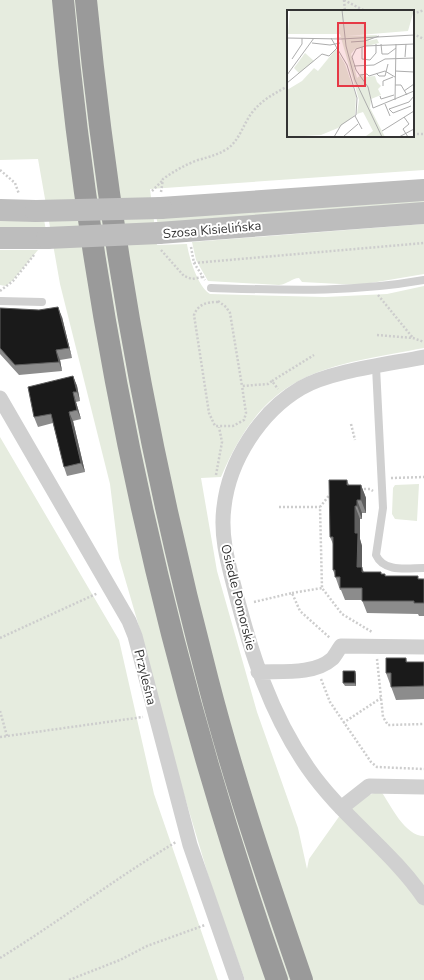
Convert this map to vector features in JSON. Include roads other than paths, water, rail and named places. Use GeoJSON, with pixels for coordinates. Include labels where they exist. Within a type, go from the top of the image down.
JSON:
{"type":"FeatureCollection","features":[{"type":"Feature","properties":{"kind":"highway"},"geometry":{"type":"LineString","coordinates":[[63,0],[82,164],[96,264],[112,362],[138,489],[183,677],[212,784],[247,894],[277,980]]}},
{"type":"Feature","properties":{"kind":"highway"},"geometry":{"type":"LineString","coordinates":[[86,0],[104,158],[118,251],[135,359],[160,485],[210,690],[270,886],[302,980]]}},
{"type":"Feature","properties":{"kind":"street","name":"Szosa Kisielińska"},"geometry":{"type":"LineString","coordinates":[[0,210],[29,206],[424,190]]}},
{"type":"Feature","properties":{"kind":"street","name":"Szosa Kisielińska"},"geometry":{"type":"LineString","coordinates":[[0,238],[41,246],[157,240],[424,213]]}},
{"type":"Feature","properties":{"kind":"street","name":"Osiedle Pomorskie"},"geometry":{"type":"LineString","coordinates":[[424,357],[334,376],[315,382],[286,398],[272,411],[255,431],[241,453],[228,485],[223,508],[225,546],[258,672],[272,705],[288,736],[308,768],[341,808],[398,866],[424,898]]}},
{"type":"Feature","properties":{"kind":"street","name":"Przyleśna"},"geometry":{"type":"LineString","coordinates":[[0,398],[129,621],[142,656],[155,715],[190,845],[237,980]]}},
{"type":"Feature","properties":{"kind":"street"},"geometry":{"type":"LineString","coordinates":[[258,672],[299,670],[318,667],[332,659],[341,646],[377,641],[424,647]]}},
{"type":"Feature","properties":{"kind":"street"},"geometry":{"type":"LineString","coordinates":[[341,808],[369,786],[424,787]]}},
{"type":"Feature","properties":{"kind":"lane"},"geometry":{"type":"LineString","coordinates":[[211,288],[285,290],[371,288],[424,280]]}},
{"type":"Feature","properties":{"kind":"lane"},"geometry":{"type":"LineString","coordinates":[[0,301],[42,302]]}},
{"type":"Feature","properties":{"kind":"lane"},"geometry":{"type":"LineString","coordinates":[[376,367],[383,498],[376,555],[379,562],[387,567],[424,568]]}}]}
